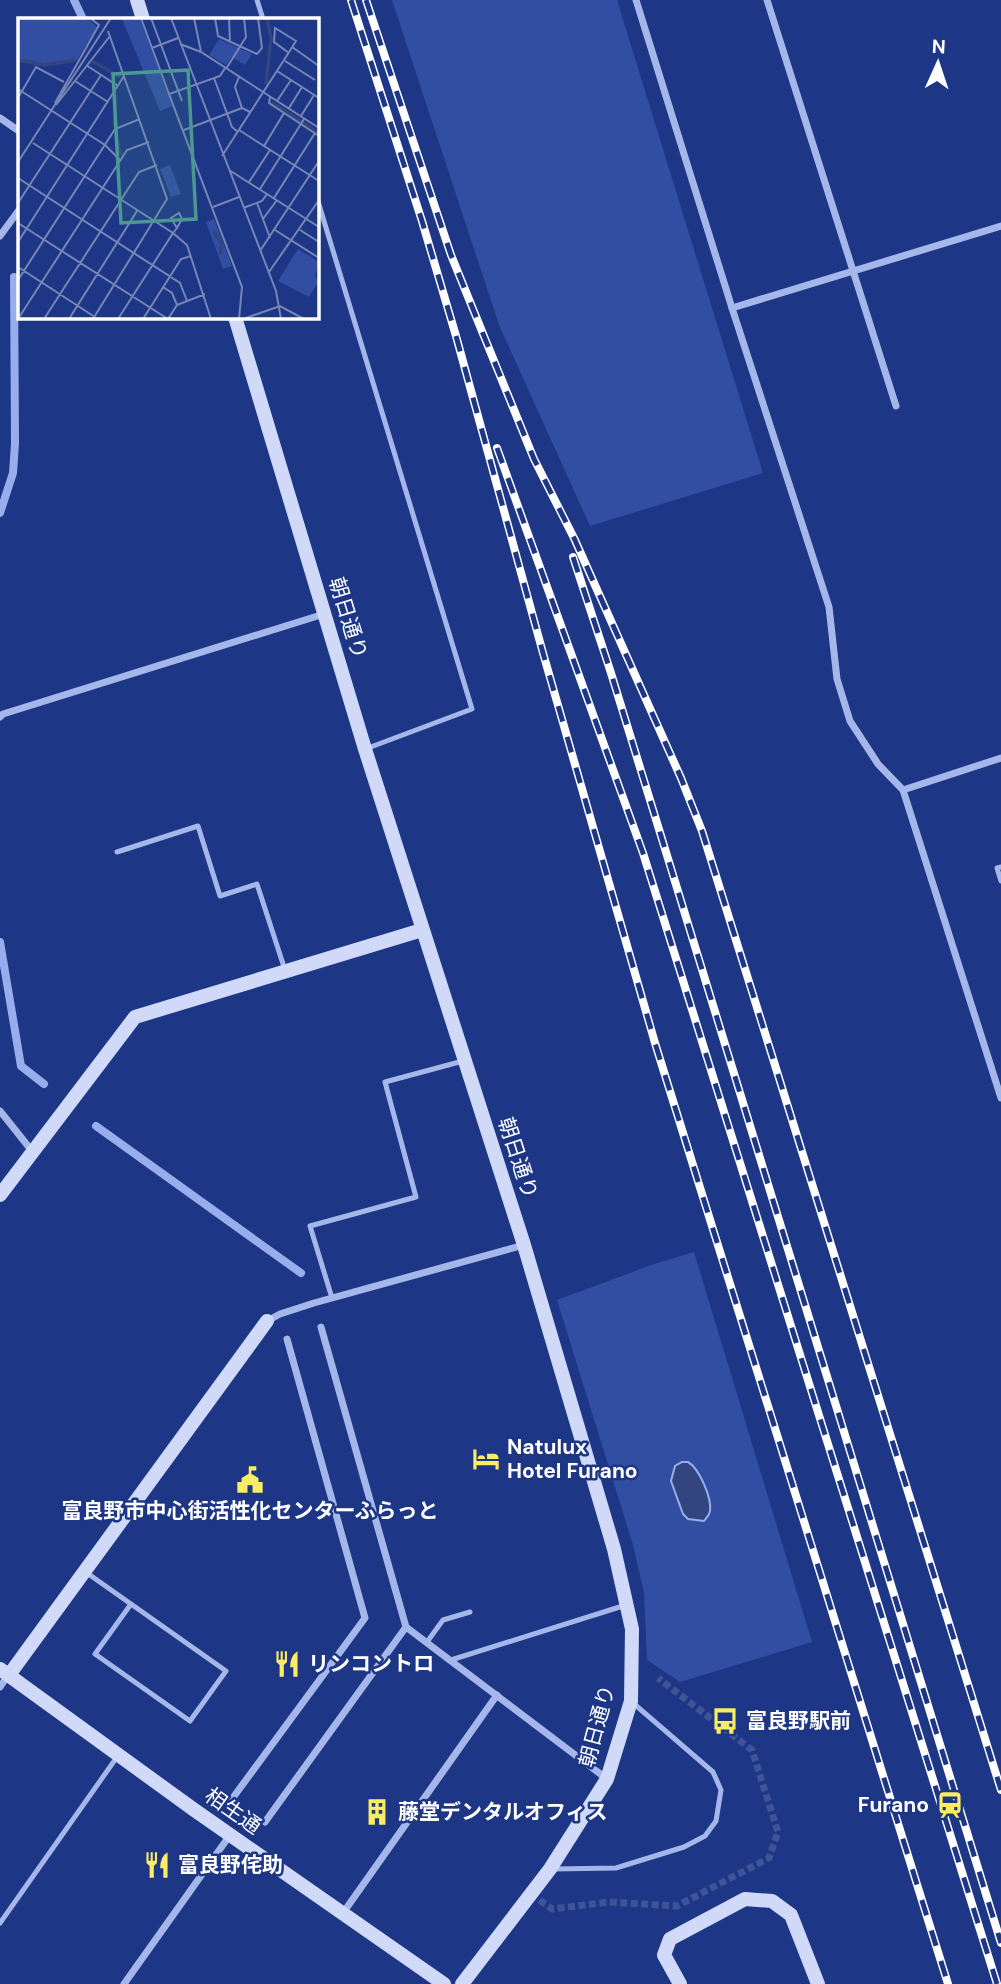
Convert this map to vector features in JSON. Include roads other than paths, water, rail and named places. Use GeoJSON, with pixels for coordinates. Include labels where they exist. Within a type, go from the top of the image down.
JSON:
{"type":"FeatureCollection","features":[{"type":"Feature","properties":{"kind":"street"},"geometry":{"type":"LineString","coordinates":[[137,0],[143,18]]}},
{"type":"Feature","properties":{"kind":"street"},"geometry":{"type":"LineString","coordinates":[[636,0],[829,607],[837,679],[850,721],[878,764],[903,790],[1001,1098]]}},
{"type":"Feature","properties":{"kind":"street"},"geometry":{"type":"LineString","coordinates":[[767,0],[896,406]]}},
{"type":"Feature","properties":{"kind":"street"},"geometry":{"type":"LineString","coordinates":[[0,118],[18,130]]}},
{"type":"Feature","properties":{"kind":"street"},"geometry":{"type":"LineString","coordinates":[[0,236],[18,211]]}},
{"type":"Feature","properties":{"kind":"street"},"geometry":{"type":"LineString","coordinates":[[732,308],[1001,226]]}},
{"type":"Feature","properties":{"kind":"street","name":"朝日通り"},"geometry":{"type":"LineString","coordinates":[[235,318],[365,749],[524,1245],[614,1549],[632,1629],[631,1701],[607,1779],[550,1869],[462,1984]]}},
{"type":"Feature","properties":{"kind":"street"},"geometry":{"type":"LineString","coordinates":[[0,717],[324,614]]}},
{"type":"Feature","properties":{"kind":"street"},"geometry":{"type":"LineString","coordinates":[[903,790],[1001,758]]}},
{"type":"Feature","properties":{"kind":"street"},"geometry":{"type":"LineString","coordinates":[[0,1195],[135,1017],[422,930]]}},
{"type":"Feature","properties":{"kind":"street"},"geometry":{"type":"LineString","coordinates":[[0,1111],[32,1151]]}},
{"type":"Feature","properties":{"kind":"street"},"geometry":{"type":"LineString","coordinates":[[3,1677],[85,1571],[267,1321],[280,1314],[332,1298],[524,1245]]}},
{"type":"Feature","properties":{"kind":"street"},"geometry":{"type":"LineString","coordinates":[[321,1327],[406,1627],[607,1779]]}},
{"type":"Feature","properties":{"kind":"street"},"geometry":{"type":"LineString","coordinates":[[232,1799],[365,1618],[287,1339]]}},
{"type":"Feature","properties":{"kind":"street"},"geometry":{"type":"LineString","coordinates":[[265,1822],[406,1627]]}},
{"type":"Feature","properties":{"kind":"street","name":"相生通"},"geometry":{"type":"LineString","coordinates":[[3,1677],[119,1755],[444,1984]]}},
{"type":"Feature","properties":{"kind":"street"},"geometry":{"type":"LineString","coordinates":[[342,1913],[497,1695]]}},
{"type":"Feature","properties":{"kind":"street"},"geometry":{"type":"LineString","coordinates":[[124,1984],[230,1835]]}},
{"type":"Feature","properties":{"kind":"street"},"geometry":{"type":"LineString","coordinates":[[680,1984],[664,1955],[670,1939],[745,1899],[772,1901],[791,1915],[818,1984]]}},
{"type":"Feature","properties":{"kind":"lane"},"geometry":{"type":"LineString","coordinates":[[257,0],[263,18]]}},
{"type":"Feature","properties":{"kind":"lane"},"geometry":{"type":"LineString","coordinates":[[318,201],[472,709],[365,749]]}},
{"type":"Feature","properties":{"kind":"lane"},"geometry":{"type":"LineString","coordinates":[[117,852],[198,826],[220,896],[257,884],[285,972]]}},
{"type":"Feature","properties":{"kind":"lane"},"geometry":{"type":"LineString","coordinates":[[1001,867],[997,868],[1001,881]]}},
{"type":"Feature","properties":{"kind":"lane"},"geometry":{"type":"LineString","coordinates":[[332,1298],[310,1226],[416,1197],[385,1082],[464,1061]]}},
{"type":"Feature","properties":{"kind":"lane"},"geometry":{"type":"LineString","coordinates":[[85,1571],[226,1671],[190,1721],[95,1654],[131,1604]]}},
{"type":"Feature","properties":{"kind":"lane"},"geometry":{"type":"LineString","coordinates":[[451,1660],[626,1605]]}},
{"type":"Feature","properties":{"kind":"lane"},"geometry":{"type":"LineString","coordinates":[[427,1642],[443,1620],[470,1612]]}},
{"type":"Feature","properties":{"kind":"lane"},"geometry":{"type":"LineString","coordinates":[[550,1869],[616,1868],[684,1847],[705,1836],[716,1821],[721,1790],[713,1772],[631,1701]]}},
{"type":"Feature","properties":{"kind":"lane"},"geometry":{"type":"LineString","coordinates":[[0,1923],[119,1755]]}},
{"type":"Feature","properties":{"kind":"waterway"},"geometry":{"type":"LineString","coordinates":[[74,0],[83,18]]}},
{"type":"Feature","properties":{"kind":"waterway"},"geometry":{"type":"LineString","coordinates":[[0,513],[13,473],[15,443],[14,277]]}},
{"type":"Feature","properties":{"kind":"waterway"},"geometry":{"type":"LineString","coordinates":[[0,942],[21,1066],[44,1084]]}},
{"type":"Feature","properties":{"kind":"waterway"},"geometry":{"type":"LineString","coordinates":[[96,1126],[301,1273]]}},
{"type":"Feature","properties":{"kind":"tunnel"},"geometry":{"type":"LineString","coordinates":[[531,1894],[552,1909],[609,1902],[677,1906],[769,1858],[778,1832],[752,1750],[658,1678]]}},
{"type":"Feature","properties":{"kind":"railway"},"geometry":{"type":"LineString","coordinates":[[351,0],[456,336],[543,653],[655,1043],[948,1984]]}},
{"type":"Feature","properties":{"kind":"railway"},"geometry":{"type":"LineString","coordinates":[[366,0],[451,255],[534,459],[574,538],[702,831],[1001,1790]]}},
{"type":"Feature","properties":{"kind":"railway"},"geometry":{"type":"LineString","coordinates":[[497,448],[643,853],[997,1984]]}},
{"type":"Feature","properties":{"kind":"railway"},"geometry":{"type":"LineString","coordinates":[[573,557],[1001,1943]]}},
{"type":"Feature","properties":{"kind":"place","name":"Natulux Hotel Furano"},"geometry":{"type":"Point","coordinates":[486,1459]}},
{"type":"Feature","properties":{"kind":"place","name":"富良野市中心街活性化センターふらっと"},"geometry":{"type":"Point","coordinates":[250,1480]}},
{"type":"Feature","properties":{"kind":"place","name":"リンコントロ"},"geometry":{"type":"Point","coordinates":[287,1664]}},
{"type":"Feature","properties":{"kind":"place","name":"富良野駅前"},"geometry":{"type":"Point","coordinates":[725,1721]}},
{"type":"Feature","properties":{"kind":"place","name":"Furano"},"geometry":{"type":"Point","coordinates":[950,1805]}},
{"type":"Feature","properties":{"kind":"place","name":"藤堂デンタルオフィス"},"geometry":{"type":"Point","coordinates":[377,1812]}},
{"type":"Feature","properties":{"kind":"place","name":"富良野侘助"},"geometry":{"type":"Point","coordinates":[157,1865]}}]}
